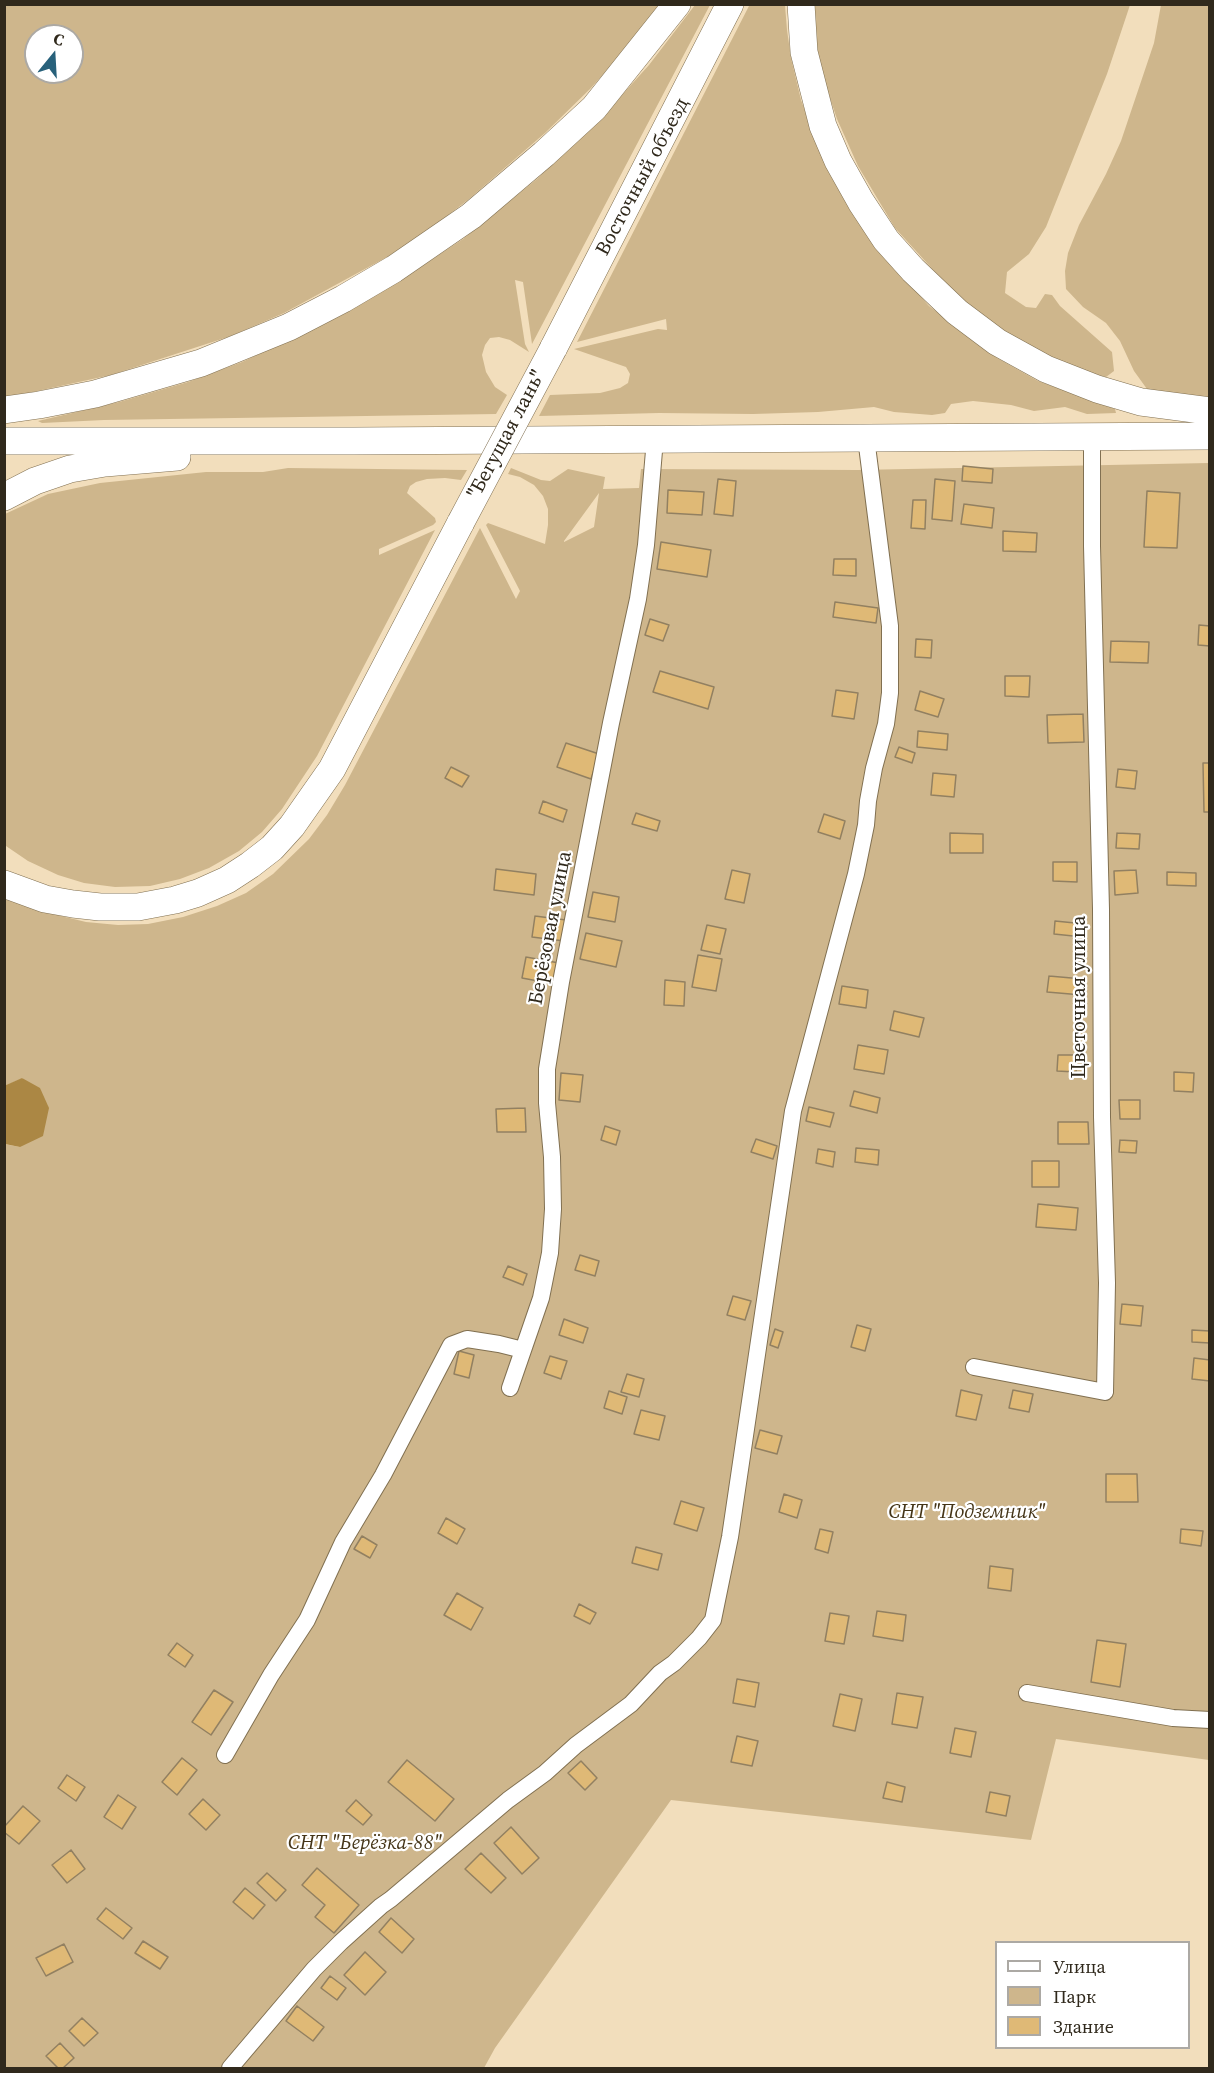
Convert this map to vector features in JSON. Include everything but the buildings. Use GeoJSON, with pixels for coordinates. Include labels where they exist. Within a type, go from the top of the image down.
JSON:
{"type":"FeatureCollection","features":[{"type":"Feature","properties":{"kind":"main road"},"geometry":{"type":"LineString","coordinates":[[4,410],[95,394],[201,363],[289,327],[344,299],[394,269],[471,216],[594,108],[678,4]]}},
{"type":"Feature","properties":{"kind":"main road","name":"Восточный объезд"},"geometry":{"type":"LineString","coordinates":[[553,349],[730,4]]}},
{"type":"Feature","properties":{"kind":"main road"},"geometry":{"type":"LineString","coordinates":[[801,4],[804,52],[823,126],[838,161],[861,202],[886,240],[913,270],[957,312],[996,342],[1046,369],[1141,402],[1209,411]]}},
{"type":"Feature","properties":{"kind":"main road","name":"\"Бегущая лань\""},"geometry":{"type":"LineString","coordinates":[[138,907],[175,900],[226,880],[272,848],[292,826],[332,769],[553,349]]}},
{"type":"Feature","properties":{"kind":"main road"},"geometry":{"type":"LineString","coordinates":[[4,441],[1209,436]]}},
{"type":"Feature","properties":{"kind":"main road"},"geometry":{"type":"LineString","coordinates":[[4,497],[35,481],[61,472],[105,463],[354,441]]}},
{"type":"Feature","properties":{"kind":"main road"},"geometry":{"type":"LineString","coordinates":[[4,864],[21,875],[59,892],[79,898],[138,907]]}},
{"type":"Feature","properties":{"kind":"main road"},"geometry":{"type":"LineString","coordinates":[[4,884],[45,899],[73,904],[138,907]]}},
{"type":"Feature","properties":{"kind":"street","name":"Цветочная улица"},"geometry":{"type":"LineString","coordinates":[[974,1367],[1105,1392],[1107,1283],[1102,1117],[1101,909],[1092,436]]}},
{"type":"Feature","properties":{"kind":"street"},"geometry":{"type":"LineString","coordinates":[[230,2068],[314,1969],[341,1942],[508,1800],[631,1704],[660,1673],[674,1663],[699,1638],[713,1620],[730,1537],[793,1111],[856,874],[874,768],[886,724],[890,693],[890,626],[866,438]]}},
{"type":"Feature","properties":{"kind":"street","name":"Берёзовая улица"},"geometry":{"type":"LineString","coordinates":[[510,1388],[541,1298],[550,1253],[553,1209],[547,1069],[561,982],[611,723],[638,599],[646,545],[655,439]]}},
{"type":"Feature","properties":{"kind":"street"},"geometry":{"type":"LineString","coordinates":[[225,1755],[271,1675],[307,1620],[343,1542],[383,1475],[451,1345],[467,1339],[523,1350]]}},
{"type":"Feature","properties":{"kind":"street"},"geometry":{"type":"LineString","coordinates":[[1027,1693],[1173,1718],[1209,1720]]}},
{"type":"Feature","properties":{"kind":"green space"},"geometry":{"type":"Polygon","coordinates":[[[750,4],[785,5],[791,58],[801,100],[820,150],[900,273],[929,306],[997,358],[1038,381],[1115,409],[1116,413],[1087,414],[1065,407],[1034,411],[1011,405],[973,401],[951,404],[945,413],[932,415],[894,412],[874,407],[753,414],[659,413],[539,416],[550,395],[600,393],[620,388],[628,383],[630,374],[626,367],[574,349],[658,329],[667,330],[666,319],[577,342],[750,4]]]}},
{"type":"Feature","properties":{"kind":"green space"},"geometry":{"type":"Polygon","coordinates":[[[5,5],[662,5],[590,89],[545,133],[469,199],[430,229],[387,257],[284,313],[231,336],[111,375],[5,398],[5,5]]]}},
{"type":"Feature","properties":{"kind":"green space"},"geometry":{"type":"Polygon","coordinates":[[[695,5],[710,5],[532,344],[523,282],[515,280],[525,344],[529,352],[510,340],[499,337],[490,338],[485,345],[482,355],[486,372],[495,387],[507,395],[496,414],[42,423],[38,421],[119,402],[188,382],[242,362],[344,314],[407,276],[463,239],[537,179],[612,106],[649,65],[695,5]]]}},
{"type":"Feature","properties":{"kind":"green space"},"geometry":{"type":"Polygon","coordinates":[[[814,5],[1130,5],[1107,74],[1046,227],[1029,254],[1007,272],[1005,293],[1026,307],[1036,308],[1045,294],[1052,295],[1060,306],[1112,352],[1114,371],[1106,377],[1087,372],[1047,356],[1008,333],[976,311],[947,285],[895,228],[858,166],[837,119],[823,77],[815,38],[814,5]]]}},
{"type":"Feature","properties":{"kind":"green space"},"geometry":{"type":"Polygon","coordinates":[[[1161,5],[1209,5],[1209,400],[1187,398],[1147,389],[1134,371],[1120,341],[1106,323],[1083,307],[1066,289],[1065,271],[1068,253],[1079,225],[1121,141],[1154,43],[1161,5]]]}},
{"type":"Feature","properties":{"kind":"green space"},"geometry":{"type":"Polygon","coordinates":[[[1209,463],[1209,1760],[1056,1739],[1031,1840],[671,1800],[495,2048],[484,2068],[5,2068],[4,1144],[20,1147],[23,1078],[5,1086],[5,894],[61,916],[86,922],[118,925],[148,924],[183,917],[217,906],[246,893],[273,874],[309,839],[345,785],[480,528],[516,599],[520,591],[486,525],[488,523],[545,544],[548,509],[543,496],[534,485],[520,477],[508,474],[511,468],[541,480],[550,481],[568,469],[605,477],[603,489],[639,488],[641,469],[858,470],[1209,463]],[[599,493],[564,542],[594,527],[599,493]]]}},
{"type":"Feature","properties":{"kind":"green space"},"geometry":{"type":"Polygon","coordinates":[[[288,468],[467,470],[461,480],[427,479],[410,486],[407,493],[435,518],[436,522],[379,549],[379,555],[435,530],[317,756],[282,809],[262,832],[239,851],[209,868],[180,879],[150,886],[115,887],[84,883],[58,875],[28,861],[6,846],[4,844],[5,514],[48,494],[100,483],[206,472],[263,472],[288,468]]]}},
{"type":"Feature","properties":{"kind":"shaded area"},"geometry":{"type":"Polygon","coordinates":[[[22,1078],[40,1088],[49,1108],[43,1136],[20,1147],[5,1144],[4,1086],[22,1078]]]}},
{"type":"Feature","properties":{"kind":"park label","name":"СНТ \"Подземник\""},"geometry":{"type":"Point","coordinates":[967,1513]}},
{"type":"Feature","properties":{"kind":"park label","name":"СНТ \"Берёзка-88\""},"geometry":{"type":"Point","coordinates":[365,1844]}}]}
